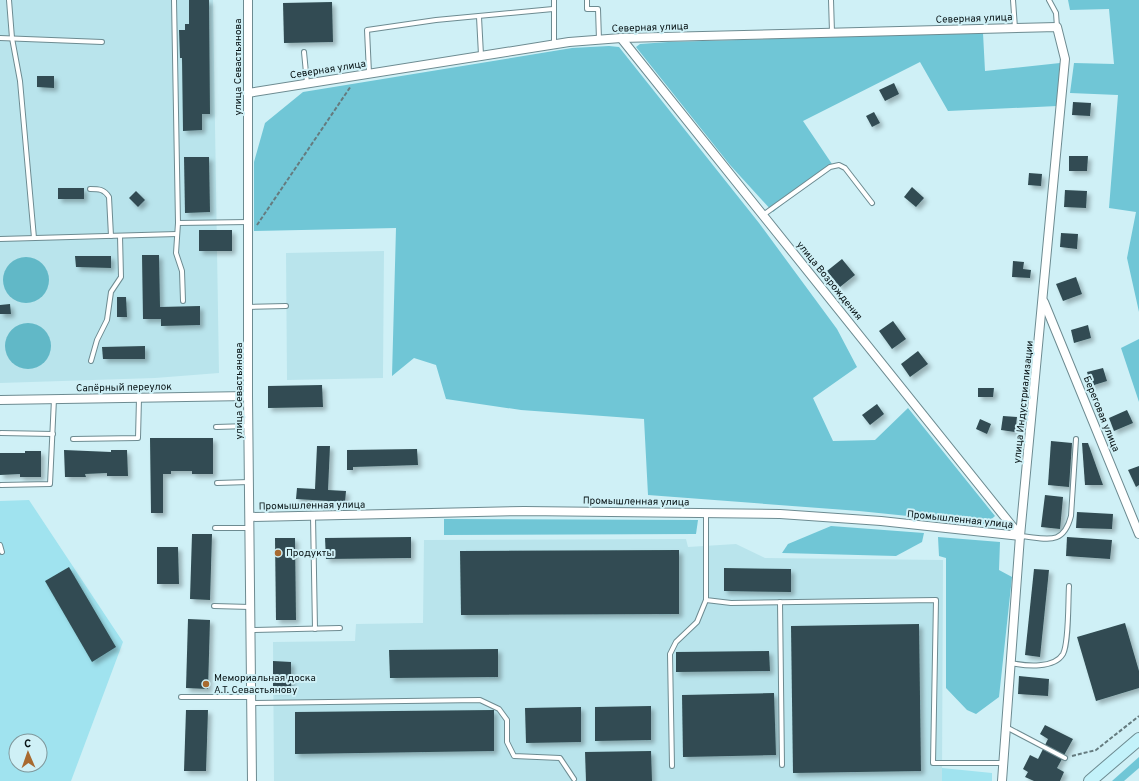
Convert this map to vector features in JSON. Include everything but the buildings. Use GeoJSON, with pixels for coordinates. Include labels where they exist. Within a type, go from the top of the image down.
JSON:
{"type":"FeatureCollection","features":[{"type":"Feature","properties":{"kind":"street","name":"улица Севастьянова"},"geometry":{"type":"LineString","coordinates":[[248,0],[248,396],[252,781]]}},
{"type":"Feature","properties":{"kind":"street","name":"Северная улица"},"geometry":{"type":"LineString","coordinates":[[248,93],[554,44],[621,38],[1057,27]]}},
{"type":"Feature","properties":{"kind":"street","name":"улица Индустриализации"},"geometry":{"type":"LineString","coordinates":[[1002,781],[1020,536],[1044,302],[1065,59],[1057,27]]}},
{"type":"Feature","properties":{"kind":"street","name":"улица Возрождения"},"geometry":{"type":"LineString","coordinates":[[621,38],[1020,536]]}},
{"type":"Feature","properties":{"kind":"street","name":"Береговая улица"},"geometry":{"type":"LineString","coordinates":[[1044,302],[1139,534]]}},
{"type":"Feature","properties":{"kind":"street","name":"Сапёрный переулок"},"geometry":{"type":"LineString","coordinates":[[0,400],[248,396]]}},
{"type":"Feature","properties":{"kind":"street","name":"Промышленная улица"},"geometry":{"type":"LineString","coordinates":[[250,517],[524,511],[780,514],[866,520],[1020,536]]}},
{"type":"Feature","properties":{"kind":"street"},"geometry":{"type":"LineString","coordinates":[[1090,781],[1139,739]]}},
{"type":"Feature","properties":{"kind":"lane"},"geometry":{"type":"LineString","coordinates":[[9,0],[12,38],[20,81],[34,238]]}},
{"type":"Feature","properties":{"kind":"lane"},"geometry":{"type":"LineString","coordinates":[[174,0],[178,223],[176,253],[182,271],[183,301]]}},
{"type":"Feature","properties":{"kind":"lane"},"geometry":{"type":"LineString","coordinates":[[554,0],[554,44]]}},
{"type":"Feature","properties":{"kind":"lane"},"geometry":{"type":"LineString","coordinates":[[587,0],[587,9],[598,9],[599,40]]}},
{"type":"Feature","properties":{"kind":"lane"},"geometry":{"type":"LineString","coordinates":[[831,0],[832,32]]}},
{"type":"Feature","properties":{"kind":"lane"},"geometry":{"type":"LineString","coordinates":[[1013,0],[1015,28]]}},
{"type":"Feature","properties":{"kind":"lane"},"geometry":{"type":"LineString","coordinates":[[1049,0],[1056,13],[1057,27]]}},
{"type":"Feature","properties":{"kind":"lane"},"geometry":{"type":"LineString","coordinates":[[369,73],[367,30],[436,20],[479,17],[553,8]]}},
{"type":"Feature","properties":{"kind":"lane"},"geometry":{"type":"LineString","coordinates":[[479,17],[481,55]]}},
{"type":"Feature","properties":{"kind":"lane"},"geometry":{"type":"LineString","coordinates":[[0,38],[102,42]]}},
{"type":"Feature","properties":{"kind":"lane"},"geometry":{"type":"LineString","coordinates":[[304,52],[307,83]]}},
{"type":"Feature","properties":{"kind":"lane"},"geometry":{"type":"LineString","coordinates":[[763,215],[830,168],[839,165],[845,168],[872,203]]}},
{"type":"Feature","properties":{"kind":"lane"},"geometry":{"type":"LineString","coordinates":[[90,189],[99,188],[106,192],[109,197],[111,236]]}},
{"type":"Feature","properties":{"kind":"lane"},"geometry":{"type":"LineString","coordinates":[[178,223],[248,226]]}},
{"type":"Feature","properties":{"kind":"lane"},"geometry":{"type":"LineString","coordinates":[[0,239],[177,234]]}},
{"type":"Feature","properties":{"kind":"lane"},"geometry":{"type":"LineString","coordinates":[[90,361],[97,340],[107,320],[111,292],[121,277],[120,236]]}},
{"type":"Feature","properties":{"kind":"lane"},"geometry":{"type":"LineString","coordinates":[[248,307],[286,306]]}},
{"type":"Feature","properties":{"kind":"lane"},"geometry":{"type":"LineString","coordinates":[[73,439],[138,438],[139,397]]}},
{"type":"Feature","properties":{"kind":"lane"},"geometry":{"type":"LineString","coordinates":[[1,485],[50,484],[54,399]]}},
{"type":"Feature","properties":{"kind":"lane"},"geometry":{"type":"LineString","coordinates":[[216,427],[249,426]]}},
{"type":"Feature","properties":{"kind":"lane"},"geometry":{"type":"LineString","coordinates":[[1,433],[53,434]]}},
{"type":"Feature","properties":{"kind":"lane"},"geometry":{"type":"LineString","coordinates":[[1020,536],[1053,538],[1062,535],[1068,528],[1071,516],[1076,439]]}},
{"type":"Feature","properties":{"kind":"lane"},"geometry":{"type":"LineString","coordinates":[[216,483],[249,482]]}},
{"type":"Feature","properties":{"kind":"lane"},"geometry":{"type":"LineString","coordinates":[[672,766],[670,654],[676,642],[696,622],[706,600],[706,513]]}},
{"type":"Feature","properties":{"kind":"lane"},"geometry":{"type":"LineString","coordinates":[[313,516],[315,629]]}},
{"type":"Feature","properties":{"kind":"lane"},"geometry":{"type":"LineString","coordinates":[[215,528],[250,528]]}},
{"type":"Feature","properties":{"kind":"lane"},"geometry":{"type":"LineString","coordinates":[[0,545],[2,552]]}},
{"type":"Feature","properties":{"kind":"lane"},"geometry":{"type":"LineString","coordinates":[[1011,663],[1026,666],[1053,662],[1063,654],[1066,639],[1069,586]]}},
{"type":"Feature","properties":{"kind":"lane"},"geometry":{"type":"LineString","coordinates":[[706,600],[731,603],[936,600],[932,763],[1004,763]]}},
{"type":"Feature","properties":{"kind":"lane"},"geometry":{"type":"LineString","coordinates":[[780,602],[782,765]]}},
{"type":"Feature","properties":{"kind":"lane"},"geometry":{"type":"LineString","coordinates":[[214,606],[250,607]]}},
{"type":"Feature","properties":{"kind":"lane"},"geometry":{"type":"LineString","coordinates":[[251,630],[340,628]]}},
{"type":"Feature","properties":{"kind":"lane"},"geometry":{"type":"LineString","coordinates":[[181,697],[251,700],[480,700],[499,709],[507,720],[507,742],[514,756],[560,758],[574,778]]}},
{"type":"Feature","properties":{"kind":"lane"},"geometry":{"type":"LineString","coordinates":[[1006,727],[1065,758]]}},
{"type":"Feature","properties":{"kind":"path"},"geometry":{"type":"LineString","coordinates":[[248,226],[257,224],[267,211],[358,75]]}},
{"type":"Feature","properties":{"kind":"path"},"geometry":{"type":"LineString","coordinates":[[1065,758],[1096,750],[1139,716]]}},
{"type":"Feature","properties":{"kind":"shaded area"},"geometry":{"type":"Polygon","coordinates":[[[0,0],[213,0],[219,373],[155,378],[0,383],[0,0]]]}},
{"type":"Feature","properties":{"kind":"shaded area"},"geometry":{"type":"Polygon","coordinates":[[[1068,0],[1139,0],[1139,312],[1127,258],[1136,212],[1109,208],[1118,95],[1070,93],[1074,63],[1114,64],[1109,9],[1070,10],[1068,0]]]}},
{"type":"Feature","properties":{"kind":"shaded area"},"geometry":{"type":"Polygon","coordinates":[[[983,33],[985,71],[1060,63],[1057,106],[948,111],[920,62],[803,121],[832,164],[773,212],[730,165],[636,47],[640,44],[668,42],[983,33]]]}},
{"type":"Feature","properties":{"kind":"shaded area"},"geometry":{"type":"Polygon","coordinates":[[[609,46],[619,47],[759,223],[837,329],[857,367],[813,398],[833,441],[875,440],[908,408],[995,516],[986,524],[859,511],[648,495],[644,419],[521,410],[446,399],[436,365],[414,358],[392,376],[396,228],[254,231],[254,162],[265,123],[303,92],[572,48],[609,46]]]}},
{"type":"Feature","properties":{"kind":"shaded area"},"geometry":{"type":"Polygon","coordinates":[[[384,251],[383,378],[287,380],[286,253],[384,251]]]}},
{"type":"Feature","properties":{"kind":"shaded area"},"geometry":{"type":"Polygon","coordinates":[[[31,257],[35,258],[45,267],[48,271],[48,289],[39,299],[31,303],[21,303],[13,299],[4,289],[3,275],[7,267],[17,258],[31,257]]]}},
{"type":"Feature","properties":{"kind":"shaded area"},"geometry":{"type":"Polygon","coordinates":[[[33,323],[37,324],[47,333],[50,337],[50,355],[41,365],[33,369],[23,369],[15,365],[6,355],[5,341],[9,333],[19,324],[33,323]]]}},
{"type":"Feature","properties":{"kind":"shaded area"},"geometry":{"type":"Polygon","coordinates":[[[1139,339],[1139,402],[1121,348],[1139,339]]]}},
{"type":"Feature","properties":{"kind":"shaded area"},"geometry":{"type":"Polygon","coordinates":[[[29,500],[123,642],[71,781],[0,781],[0,501],[29,500]]]}},
{"type":"Feature","properties":{"kind":"shaded area"},"geometry":{"type":"Polygon","coordinates":[[[444,519],[698,520],[696,534],[444,535],[444,519]]]}},
{"type":"Feature","properties":{"kind":"shaded area"},"geometry":{"type":"Polygon","coordinates":[[[831,526],[924,533],[922,542],[896,556],[782,553],[788,544],[831,526]]]}},
{"type":"Feature","properties":{"kind":"shaded area"},"geometry":{"type":"Polygon","coordinates":[[[938,537],[1000,542],[999,570],[1012,577],[999,697],[976,714],[967,710],[946,688],[946,558],[939,556],[938,537]]]}},
{"type":"Feature","properties":{"kind":"shaded area"},"geometry":{"type":"Polygon","coordinates":[[[686,539],[688,547],[736,544],[765,558],[943,560],[942,781],[274,781],[273,642],[355,641],[356,624],[423,623],[424,540],[686,539]]]}},
{"type":"Feature","properties":{"kind":"shaded area"},"geometry":{"type":"Polygon","coordinates":[[[1139,757],[1139,768],[1124,781],[1112,781],[1139,757]]]}},
{"type":"Feature","properties":{"kind":"shaded area"},"geometry":{"type":"Polygon","coordinates":[[[942,768],[992,773],[992,781],[942,781],[942,768]]]}},
{"type":"Feature","properties":{"kind":"place","name":"Продукты"},"geometry":{"type":"Point","coordinates":[278,553]}},
{"type":"Feature","properties":{"kind":"place","name":"Мемориальная доска А.Т. Севастьянову"},"geometry":{"type":"Point","coordinates":[206,684]}}]}
